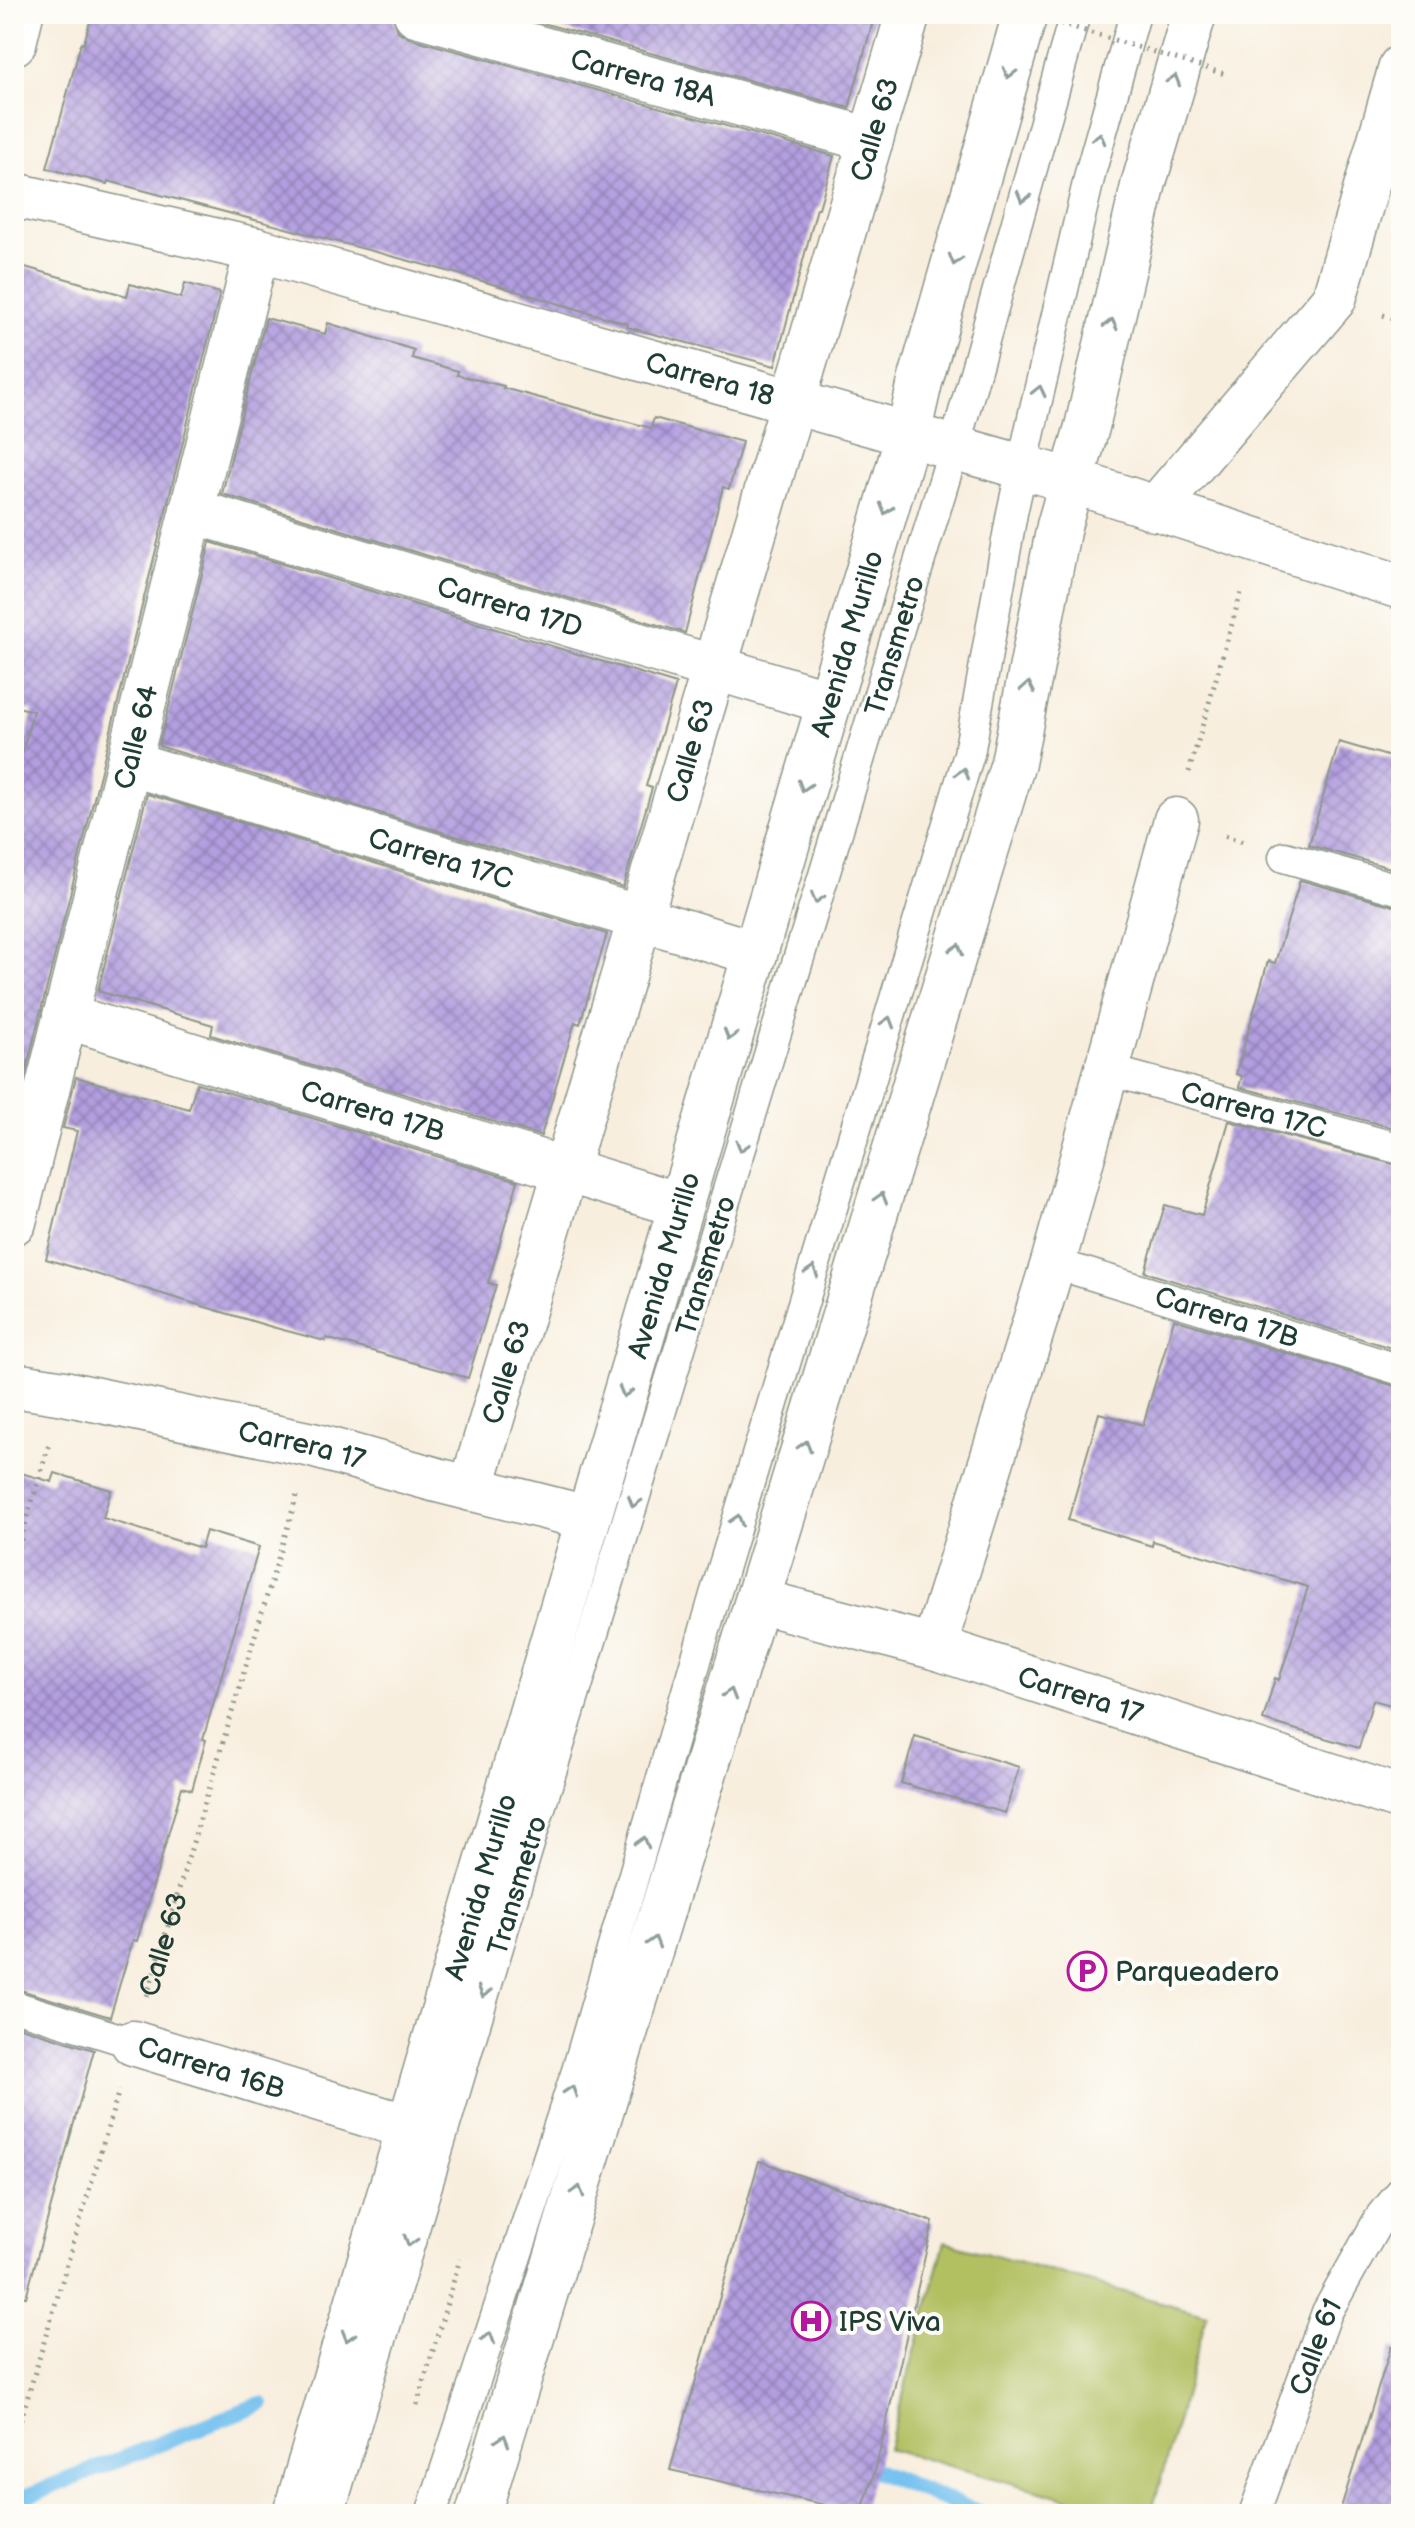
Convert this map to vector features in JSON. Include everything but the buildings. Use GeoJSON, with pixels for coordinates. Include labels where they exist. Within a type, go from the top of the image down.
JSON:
{"type":"FeatureCollection","features":[{"type":"Feature","properties":{"kind":"street"},"geometry":{"type":"LineString","coordinates":[[14,43],[21,14]]}},
{"type":"Feature","properties":{"kind":"street","name":"Carrera 18A"},"geometry":{"type":"LineString","coordinates":[[416,14],[871,140]]}},
{"type":"Feature","properties":{"kind":"street","name":"Calle 63"},"geometry":{"type":"LineString","coordinates":[[471,1489],[908,14]]}},
{"type":"Feature","properties":{"kind":"street","name":"Avenida Murillo"},"geometry":{"type":"LineString","coordinates":[[295,2514],[908,435],[920,382],[1028,14]]}},
{"type":"Feature","properties":{"kind":"street"},"geometry":{"type":"LineString","coordinates":[[478,2514],[1013,763],[1059,526],[1087,427],[1144,182],[1194,14]]}},
{"type":"Feature","properties":{"kind":"street"},"geometry":{"type":"LineString","coordinates":[[1155,509],[1334,299],[1401,67]]}},
{"type":"Feature","properties":{"kind":"street","name":"Carrera 18"},"geometry":{"type":"LineString","coordinates":[[14,195],[257,250],[1072,481],[1401,587]]}},
{"type":"Feature","properties":{"kind":"street","name":"Calle 64"},"geometry":{"type":"LineString","coordinates":[[14,1222],[21,1162],[65,1016],[257,250]]}},
{"type":"Feature","properties":{"kind":"street","name":"Carrera 17D"},"geometry":{"type":"LineString","coordinates":[[192,511],[829,702]]}},
{"type":"Feature","properties":{"kind":"street","name":"Carrera 17C"},"geometry":{"type":"LineString","coordinates":[[129,763],[755,953]]}},
{"type":"Feature","properties":{"kind":"street"},"geometry":{"type":"LineString","coordinates":[[934,1647],[1053,1263],[1176,820]]}},
{"type":"Feature","properties":{"kind":"street","name":"Carrera 17B"},"geometry":{"type":"LineString","coordinates":[[65,1016],[680,1205]]}},
{"type":"Feature","properties":{"kind":"street","name":"Carrera 17"},"geometry":{"type":"LineString","coordinates":[[14,1385],[312,1445],[588,1518]]}},
{"type":"Feature","properties":{"kind":"street","name":"Carrera 17"},"geometry":{"type":"LineString","coordinates":[[758,1601],[934,1647],[1401,1798]]}},
{"type":"Feature","properties":{"kind":"street","name":"Carrera 16B"},"geometry":{"type":"LineString","coordinates":[[133,2043],[408,2127]]}},
{"type":"Feature","properties":{"kind":"lane","name":"Transmetro"},"geometry":{"type":"LineString","coordinates":[[329,2514],[502,1933],[954,448],[1075,14]]}},
{"type":"Feature","properties":{"kind":"lane"},"geometry":{"type":"LineString","coordinates":[[431,2514],[577,2071],[715,1595],[969,754],[1022,467],[1091,170],[1135,14]]}},
{"type":"Feature","properties":{"kind":"lane"},"geometry":{"type":"LineString","coordinates":[[1284,857],[1401,890]]}},
{"type":"Feature","properties":{"kind":"lane","name":"Carrera 17C"},"geometry":{"type":"LineString","coordinates":[[1107,1070],[1401,1149]]}},
{"type":"Feature","properties":{"kind":"lane","name":"Carrera 17B"},"geometry":{"type":"LineString","coordinates":[[1053,1263],[1401,1370]]}},
{"type":"Feature","properties":{"kind":"lane","name":"Carrera 16B"},"geometry":{"type":"LineString","coordinates":[[14,2006],[133,2043]]}},
{"type":"Feature","properties":{"kind":"lane","name":"Calle 61"},"geometry":{"type":"LineString","coordinates":[[1254,2514],[1327,2312],[1378,2221],[1401,2192]]}},
{"type":"Feature","properties":{"kind":"path"},"geometry":{"type":"LineString","coordinates":[[1028,14],[1228,75]]}},
{"type":"Feature","properties":{"kind":"path"},"geometry":{"type":"LineString","coordinates":[[1255,542],[1176,820],[1284,857]]}},
{"type":"Feature","properties":{"kind":"path"},"geometry":{"type":"LineString","coordinates":[[14,1563],[64,1393]]}},
{"type":"Feature","properties":{"kind":"path","name":"Calle 63"},"geometry":{"type":"LineString","coordinates":[[14,2443],[312,1445]]}},
{"type":"Feature","properties":{"kind":"path"},"geometry":{"type":"LineString","coordinates":[[416,2407],[460,2259]]}},
{"type":"Feature","properties":{"kind":"green space"},"geometry":{"type":"Polygon","coordinates":[[[945,2242],[1207,2315],[1151,2514],[1124,2514],[888,2449],[945,2242]]]}},
{"type":"Feature","properties":{"kind":"waterway"},"geometry":{"type":"LineString","coordinates":[[14,2501],[261,2404]]}},
{"type":"Feature","properties":{"kind":"waterway"},"geometry":{"type":"LineString","coordinates":[[875,2471],[982,2514]]}},
{"type":"Feature","properties":{"kind":"place","name":"Parqueadero"},"geometry":{"type":"Point","coordinates":[1087,1971]}},
{"type":"Feature","properties":{"kind":"place","name":"IPS Viva"},"geometry":{"type":"Point","coordinates":[811,2321]}}]}
